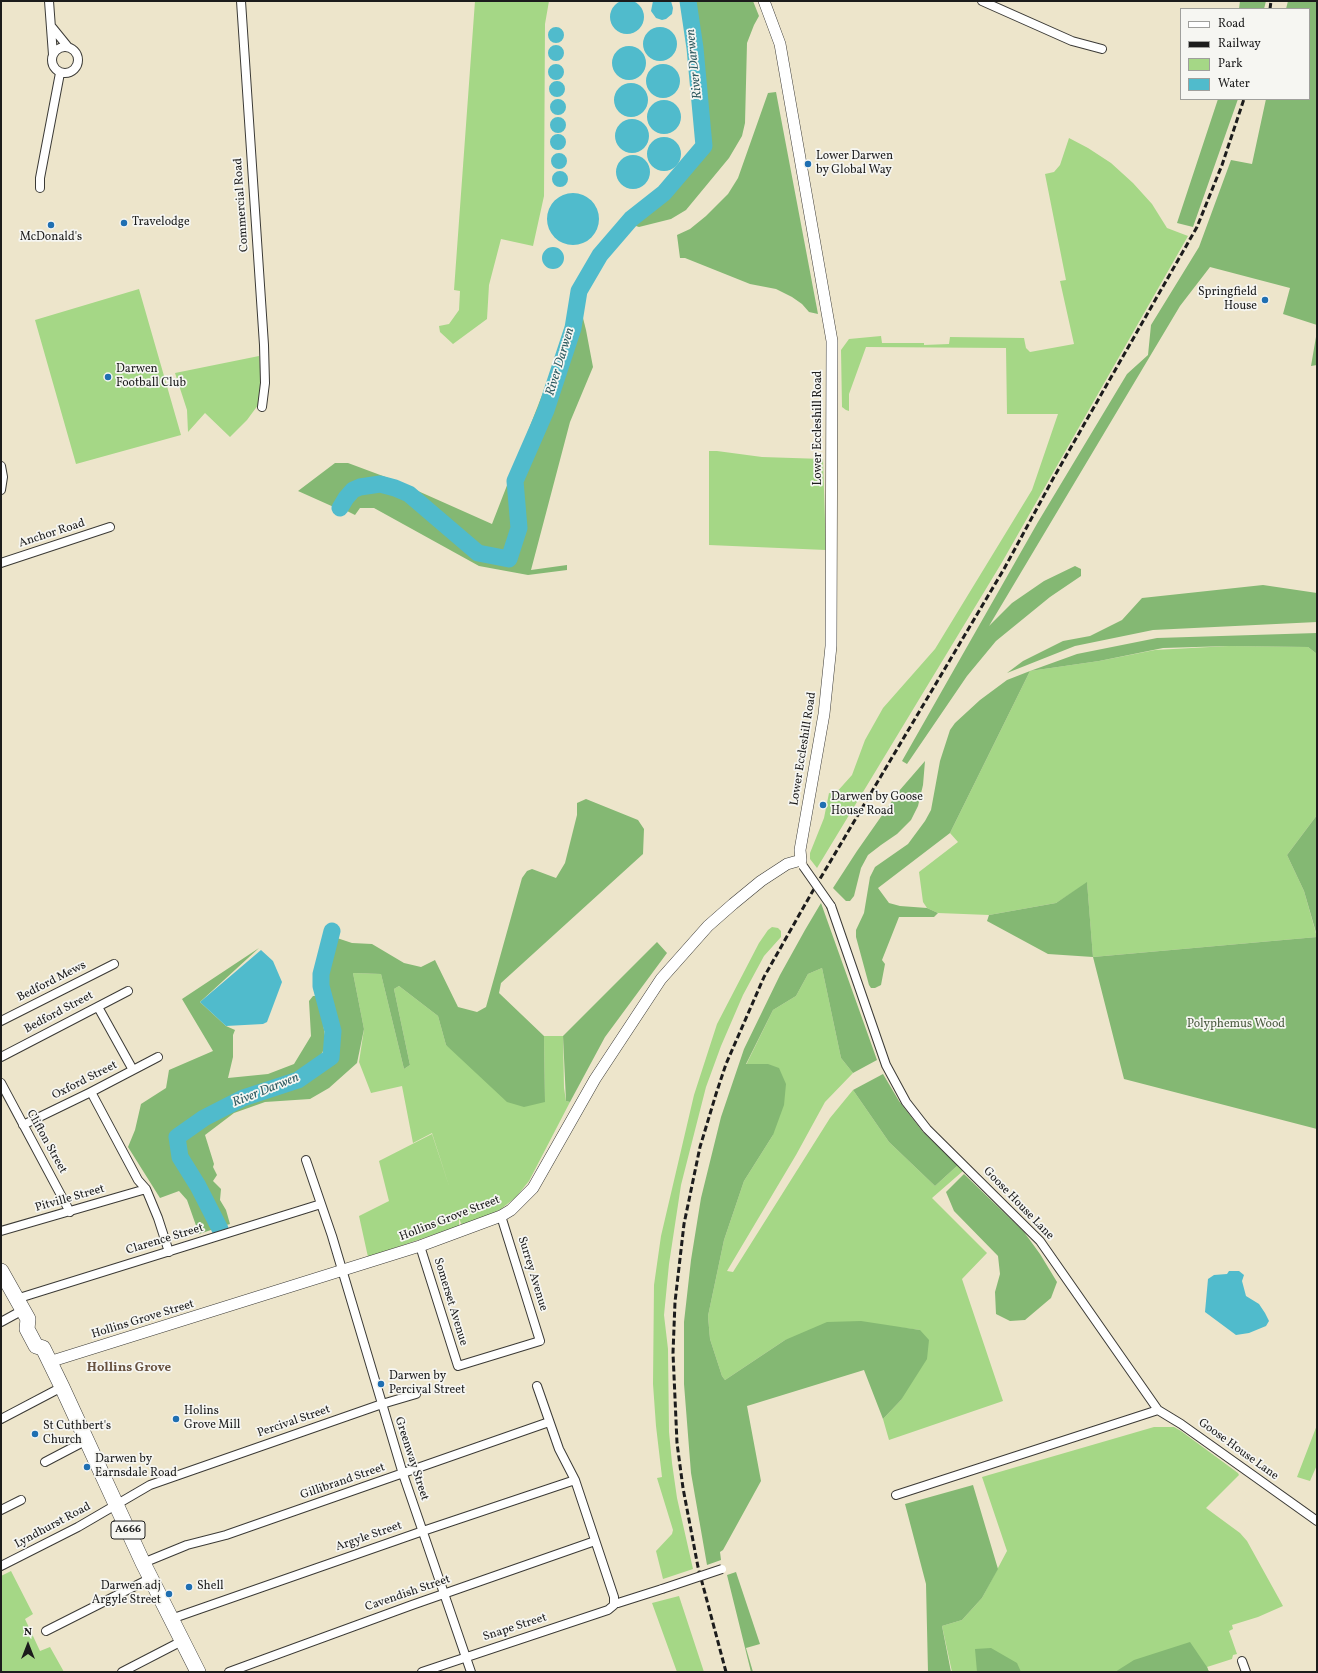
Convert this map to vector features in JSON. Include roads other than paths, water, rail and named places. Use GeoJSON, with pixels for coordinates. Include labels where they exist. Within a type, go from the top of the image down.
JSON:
{"type":"FeatureCollection","features":[{"type":"Feature","properties":{"kind":"highway","name":"A666"},"geometry":{"type":"LineString","coordinates":[[1,1271],[22,1309],[27,1329],[36,1346],[42,1348],[62,1387],[143,1563],[198,1672]]}},
{"type":"Feature","properties":{"kind":"street"},"geometry":{"type":"LineString","coordinates":[[49,1],[53,54],[52,64],[60,73],[68,74],[78,66],[79,62],[77,53],[68,47],[51,26]]}},
{"type":"Feature","properties":{"kind":"street","name":"Commercial Road"},"geometry":{"type":"LineString","coordinates":[[241,1],[264,345],[265,383],[262,407]]}},
{"type":"Feature","properties":{"kind":"street","name":"Lower Eccleshill Road"},"geometry":{"type":"LineString","coordinates":[[764,1],[780,44],[832,341],[831,646],[824,714],[800,850],[802,863]]}},
{"type":"Feature","properties":{"kind":"street"},"geometry":{"type":"LineString","coordinates":[[982,1],[1072,41],[1102,49]]}},
{"type":"Feature","properties":{"kind":"street"},"geometry":{"type":"LineString","coordinates":[[53,54],[60,48],[68,47]]}},
{"type":"Feature","properties":{"kind":"street"},"geometry":{"type":"LineString","coordinates":[[40,188],[40,178],[60,73]]}},
{"type":"Feature","properties":{"kind":"street"},"geometry":{"type":"LineString","coordinates":[[1,466],[3,477],[1,490]]}},
{"type":"Feature","properties":{"kind":"street","name":"Anchor Road"},"geometry":{"type":"LineString","coordinates":[[1,563],[110,527]]}},
{"type":"Feature","properties":{"kind":"street","name":"Goose House Lane"},"geometry":{"type":"LineString","coordinates":[[802,863],[831,906],[886,1065],[906,1102],[926,1129],[1040,1241],[1158,1410],[1181,1424],[1317,1521]]}},
{"type":"Feature","properties":{"kind":"street","name":"Hollins Grove Street"},"geometry":{"type":"LineString","coordinates":[[49,1362],[420,1246],[501,1216],[511,1210],[533,1188],[595,1078],[661,980],[708,926],[733,904],[761,881],[787,864],[802,863]]}},
{"type":"Feature","properties":{"kind":"street","name":"Bedford Mews"},"geometry":{"type":"LineString","coordinates":[[1,1021],[114,964]]}},
{"type":"Feature","properties":{"kind":"street","name":"Bedford Street"},"geometry":{"type":"LineString","coordinates":[[1,1057],[128,991]]}},
{"type":"Feature","properties":{"kind":"street"},"geometry":{"type":"LineString","coordinates":[[98,1007],[133,1070]]}},
{"type":"Feature","properties":{"kind":"street","name":"Oxford Street"},"geometry":{"type":"LineString","coordinates":[[22,1125],[91,1092],[158,1057]]}},
{"type":"Feature","properties":{"kind":"street","name":"Clifton Street"},"geometry":{"type":"LineString","coordinates":[[1,1083],[22,1125],[70,1212]]}},
{"type":"Feature","properties":{"kind":"street"},"geometry":{"type":"LineString","coordinates":[[91,1092],[128,1163],[138,1180],[146,1189],[158,1218],[169,1252]]}},
{"type":"Feature","properties":{"kind":"street","name":"Greenway Street"},"geometry":{"type":"LineString","coordinates":[[306,1160],[342,1271],[403,1474],[471,1672]]}},
{"type":"Feature","properties":{"kind":"street","name":"Pitville Street"},"geometry":{"type":"LineString","coordinates":[[1,1231],[146,1189]]}},
{"type":"Feature","properties":{"kind":"street","name":"Clarence Street"},"geometry":{"type":"LineString","coordinates":[[1,1322],[22,1309],[169,1252],[321,1204]]}},
{"type":"Feature","properties":{"kind":"street","name":"Surrey Avenue"},"geometry":{"type":"LineString","coordinates":[[458,1366],[540,1341],[501,1216]]}},
{"type":"Feature","properties":{"kind":"street","name":"Somerset Avenue"},"geometry":{"type":"LineString","coordinates":[[420,1246],[458,1366]]}},
{"type":"Feature","properties":{"kind":"street"},"geometry":{"type":"LineString","coordinates":[[537,1386],[559,1448],[576,1480],[614,1597],[614,1604]]}},
{"type":"Feature","properties":{"kind":"street"},"geometry":{"type":"LineString","coordinates":[[1,1419],[62,1387]]}},
{"type":"Feature","properties":{"kind":"street","name":"Percival Street"},"geometry":{"type":"LineString","coordinates":[[116,1504],[150,1485],[382,1404],[416,1394]]}},
{"type":"Feature","properties":{"kind":"street"},"geometry":{"type":"LineString","coordinates":[[896,1495],[1158,1410]]}},
{"type":"Feature","properties":{"kind":"street","name":"Gillibrand Street"},"geometry":{"type":"LineString","coordinates":[[143,1563],[187,1545],[226,1535],[549,1422]]}},
{"type":"Feature","properties":{"kind":"street"},"geometry":{"type":"LineString","coordinates":[[45,1462],[86,1440]]}},
{"type":"Feature","properties":{"kind":"street","name":"Argyle Street"},"geometry":{"type":"LineString","coordinates":[[171,1619],[423,1531],[576,1480]]}},
{"type":"Feature","properties":{"kind":"street"},"geometry":{"type":"LineString","coordinates":[[2,1508],[21,1500]]}},
{"type":"Feature","properties":{"kind":"street","name":"Lyndhurst Road"},"geometry":{"type":"LineString","coordinates":[[1,1566],[78,1528],[116,1504]]}},
{"type":"Feature","properties":{"kind":"street","name":"Cavendish Street"},"geometry":{"type":"LineString","coordinates":[[229,1672],[595,1541]]}},
{"type":"Feature","properties":{"kind":"street","name":"Snape Street"},"geometry":{"type":"LineString","coordinates":[[422,1672],[466,1656],[608,1610],[614,1604],[722,1569]]}},
{"type":"Feature","properties":{"kind":"street"},"geometry":{"type":"LineString","coordinates":[[46,1631],[151,1578]]}},
{"type":"Feature","properties":{"kind":"street"},"geometry":{"type":"LineString","coordinates":[[122,1672],[182,1641]]}},
{"type":"Feature","properties":{"kind":"street"},"geometry":{"type":"LineString","coordinates":[[1242,1661],[1246,1672]]}},
{"type":"Feature","properties":{"kind":"water"},"geometry":{"type":"Polygon","coordinates":[[[624,0],[630,0],[634,1],[641,7],[644,17],[643,24],[637,31],[630,34],[624,34],[620,33],[613,27],[610,20],[610,14],[611,10],[617,3],[624,0]]]}},
{"type":"Feature","properties":{"kind":"water"},"geometry":{"type":"Polygon","coordinates":[[[653,1],[671,1],[673,8],[672,14],[666,19],[662,20],[656,18],[651,11],[653,1]]]}},
{"type":"Feature","properties":{"kind":"water"},"geometry":{"type":"Polygon","coordinates":[[[553,27],[559,27],[564,32],[562,41],[559,43],[553,43],[548,38],[548,32],[553,27]]]}},
{"type":"Feature","properties":{"kind":"water"},"geometry":{"type":"Polygon","coordinates":[[[657,27],[663,27],[667,28],[674,34],[677,44],[676,51],[670,58],[663,61],[657,61],[653,60],[646,54],[643,47],[643,41],[644,37],[650,30],[657,27]]]}},
{"type":"Feature","properties":{"kind":"water"},"geometry":{"type":"Polygon","coordinates":[[[553,45],[559,45],[564,50],[562,59],[559,61],[553,61],[548,56],[548,50],[553,45]]]}},
{"type":"Feature","properties":{"kind":"water"},"geometry":{"type":"Polygon","coordinates":[[[626,46],[632,46],[636,47],[643,53],[646,63],[645,70],[639,77],[632,80],[626,80],[622,79],[615,73],[612,66],[612,60],[613,56],[619,49],[626,46]]]}},
{"type":"Feature","properties":{"kind":"water"},"geometry":{"type":"Polygon","coordinates":[[[553,64],[559,64],[564,69],[562,78],[559,80],[553,80],[548,75],[548,69],[553,64]]]}},
{"type":"Feature","properties":{"kind":"water"},"geometry":{"type":"Polygon","coordinates":[[[660,64],[666,64],[670,65],[677,71],[680,81],[679,88],[673,95],[666,98],[660,98],[656,97],[649,91],[646,84],[646,78],[647,74],[653,67],[660,64]]]}},
{"type":"Feature","properties":{"kind":"water"},"geometry":{"type":"Polygon","coordinates":[[[554,81],[560,81],[565,86],[563,95],[560,97],[554,97],[549,92],[549,86],[554,81]]]}},
{"type":"Feature","properties":{"kind":"water"},"geometry":{"type":"Polygon","coordinates":[[[628,83],[634,83],[638,84],[645,90],[648,100],[647,107],[641,114],[634,117],[628,117],[624,116],[617,110],[614,103],[614,97],[615,93],[621,86],[628,83]]]}},
{"type":"Feature","properties":{"kind":"water"},"geometry":{"type":"Polygon","coordinates":[[[555,99],[561,99],[566,104],[564,113],[561,115],[555,115],[550,110],[550,104],[555,99]]]}},
{"type":"Feature","properties":{"kind":"water"},"geometry":{"type":"Polygon","coordinates":[[[661,100],[667,100],[671,101],[678,107],[681,117],[680,124],[674,131],[667,134],[661,134],[657,133],[650,127],[647,120],[647,114],[648,110],[654,103],[661,100]]]}},
{"type":"Feature","properties":{"kind":"water"},"geometry":{"type":"Polygon","coordinates":[[[555,117],[561,117],[566,122],[564,131],[561,133],[555,133],[550,128],[550,122],[555,117]]]}},
{"type":"Feature","properties":{"kind":"water"},"geometry":{"type":"Polygon","coordinates":[[[629,119],[635,119],[639,120],[646,126],[649,136],[648,143],[642,150],[635,153],[629,153],[625,152],[618,146],[615,139],[615,133],[616,129],[622,122],[629,119]]]}},
{"type":"Feature","properties":{"kind":"water"},"geometry":{"type":"Polygon","coordinates":[[[555,134],[561,134],[566,139],[564,148],[561,150],[555,150],[550,145],[550,139],[555,134]]]}},
{"type":"Feature","properties":{"kind":"water"},"geometry":{"type":"Polygon","coordinates":[[[661,137],[667,137],[671,138],[678,144],[681,154],[680,161],[674,168],[667,171],[661,171],[657,170],[650,164],[647,157],[647,151],[648,147],[654,140],[661,137]]]}},
{"type":"Feature","properties":{"kind":"water"},"geometry":{"type":"Polygon","coordinates":[[[556,153],[562,153],[567,158],[565,167],[562,169],[556,169],[551,164],[551,158],[556,153]]]}},
{"type":"Feature","properties":{"kind":"water"},"geometry":{"type":"Polygon","coordinates":[[[630,155],[636,155],[640,156],[647,162],[650,172],[649,179],[643,186],[636,189],[630,189],[626,188],[619,182],[616,175],[616,169],[617,165],[623,158],[630,155]]]}},
{"type":"Feature","properties":{"kind":"water"},"geometry":{"type":"Polygon","coordinates":[[[557,171],[563,171],[568,176],[566,185],[563,187],[557,187],[552,182],[552,176],[557,171]]]}},
{"type":"Feature","properties":{"kind":"water"},"geometry":{"type":"Polygon","coordinates":[[[568,193],[578,193],[592,200],[599,214],[599,224],[592,238],[578,245],[568,245],[558,241],[551,234],[547,224],[547,214],[551,204],[558,197],[568,193]]]}},
{"type":"Feature","properties":{"kind":"water"},"geometry":{"type":"Polygon","coordinates":[[[553,247],[561,250],[564,258],[561,266],[553,269],[545,266],[542,258],[545,250],[553,247]]]}},
{"type":"Feature","properties":{"kind":"water"},"geometry":{"type":"Polygon","coordinates":[[[261,950],[273,961],[282,982],[267,1022],[263,1024],[226,1026],[200,1002],[261,950]]]}},
{"type":"Feature","properties":{"kind":"water"},"geometry":{"type":"Polygon","coordinates":[[[1229,1271],[1239,1271],[1244,1275],[1242,1281],[1246,1296],[1259,1304],[1265,1313],[1269,1321],[1266,1326],[1249,1333],[1236,1335],[1205,1312],[1208,1279],[1214,1275],[1227,1274],[1229,1271]]]}},
{"type":"Feature","properties":{"kind":"waterway","name":"River Darwen"},"geometry":{"type":"LineString","coordinates":[[340,508],[353,490],[360,487],[380,484],[395,488],[409,494],[478,553],[509,559],[519,528],[515,481],[546,410],[573,328],[579,291],[600,255],[631,219],[664,193],[704,146],[695,48],[688,1]]}},
{"type":"Feature","properties":{"kind":"waterway","name":"River Darwen"},"geometry":{"type":"LineString","coordinates":[[220,1229],[198,1186],[180,1157],[177,1137],[204,1118],[243,1098],[298,1080],[331,1057],[333,1031],[321,986],[321,974],[332,931]]}},
{"type":"Feature","properties":{"kind":"railway"},"geometry":{"type":"LineString","coordinates":[[1270,8],[1271,1]]}},
{"type":"Feature","properties":{"kind":"railway"},"geometry":{"type":"LineString","coordinates":[[726,1672],[698,1567],[683,1488],[677,1443],[673,1353],[675,1302],[684,1224],[700,1147],[716,1094],[726,1064],[764,977],[811,894],[1004,569],[1054,477],[1197,227],[1222,165],[1244,100]]}},
{"type":"Feature","properties":{"kind":"place","name":"Lower Darwen by Global Way"},"geometry":{"type":"Point","coordinates":[808,164]}},
{"type":"Feature","properties":{"kind":"place","name":"Travelodge"},"geometry":{"type":"Point","coordinates":[124,223]}},
{"type":"Feature","properties":{"kind":"place","name":"McDonald's"},"geometry":{"type":"Point","coordinates":[51,225]}},
{"type":"Feature","properties":{"kind":"place","name":"Springfield House"},"geometry":{"type":"Point","coordinates":[1265,300]}},
{"type":"Feature","properties":{"kind":"place","name":"Darwen Football Club"},"geometry":{"type":"Point","coordinates":[108,377]}},
{"type":"Feature","properties":{"kind":"place","name":"Darwen by Goose House Road"},"geometry":{"type":"Point","coordinates":[823,805]}},
{"type":"Feature","properties":{"kind":"place","name":"Darwen by Percival Street"},"geometry":{"type":"Point","coordinates":[381,1384]}},
{"type":"Feature","properties":{"kind":"place","name":"Holins Grove Mill"},"geometry":{"type":"Point","coordinates":[176,1419]}},
{"type":"Feature","properties":{"kind":"place","name":"St Cuthbert's Church"},"geometry":{"type":"Point","coordinates":[35,1434]}},
{"type":"Feature","properties":{"kind":"place","name":"Darwen by Earnsdale Road"},"geometry":{"type":"Point","coordinates":[87,1467]}},
{"type":"Feature","properties":{"kind":"place","name":"Shell"},"geometry":{"type":"Point","coordinates":[189,1587]}},
{"type":"Feature","properties":{"kind":"place","name":"Darwen adj Argyle Street"},"geometry":{"type":"Point","coordinates":[169,1594]}},
{"type":"Feature","properties":{"kind":"district","name":"Hollins Grove"},"geometry":{"type":"Point","coordinates":[129,1369]}},
{"type":"Feature","properties":{"kind":"park label","name":"Polyphemus Wood"},"geometry":{"type":"Point","coordinates":[1236,1025]}}]}
